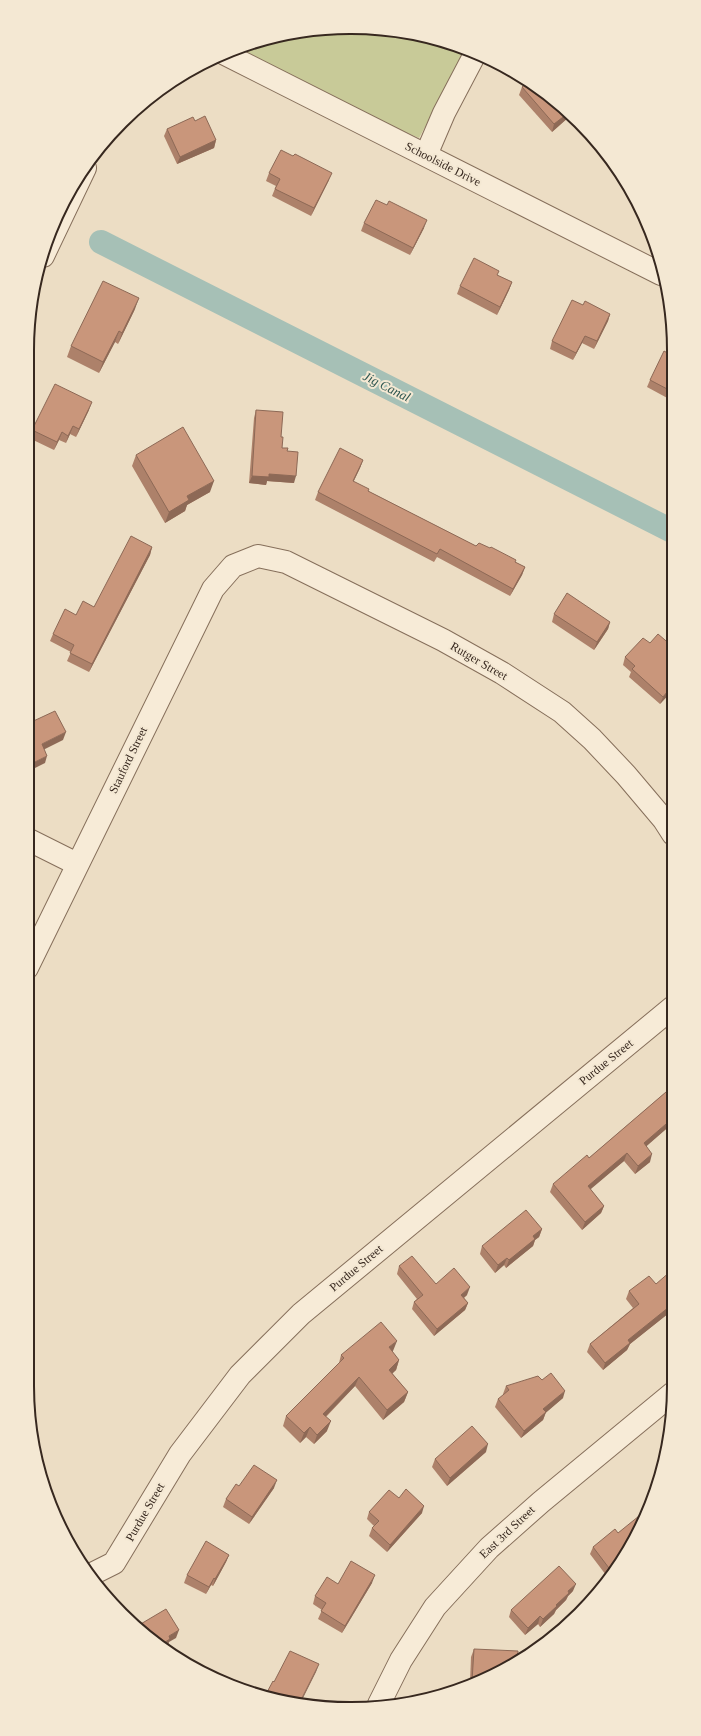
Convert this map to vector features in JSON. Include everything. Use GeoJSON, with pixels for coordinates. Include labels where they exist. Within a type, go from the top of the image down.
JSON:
{"type":"FeatureCollection","features":[{"type":"Feature","properties":{"kind":"street","name":"Schoolside Drive"},"geometry":{"type":"LineString","coordinates":[[231,57],[657,272]]}},
{"type":"Feature","properties":{"kind":"street"},"geometry":{"type":"LineString","coordinates":[[426,155],[444,113],[473,58]]}},
{"type":"Feature","properties":{"kind":"street","name":"Rutger Street"},"geometry":{"type":"LineString","coordinates":[[242,563],[258,556],[286,562],[443,640],[502,673],[562,712],[592,739],[659,814],[667,825]]}},
{"type":"Feature","properties":{"kind":"street","name":"Stauford Street"},"geometry":{"type":"LineString","coordinates":[[34,953],[213,589],[233,566],[242,563]]}},
{"type":"Feature","properties":{"kind":"street"},"geometry":{"type":"LineString","coordinates":[[34,842],[77,864]]}},
{"type":"Feature","properties":{"kind":"street","name":"Purdue Street"},"geometry":{"type":"LineString","coordinates":[[95,1573],[114,1564],[180,1454],[240,1375],[301,1314],[667,1012]]}},
{"type":"Feature","properties":{"kind":"street","name":"East 3rd Street"},"geometry":{"type":"LineString","coordinates":[[381,1700],[401,1660],[436,1607],[489,1548],[541,1502],[666,1398]]}},
{"type":"Feature","properties":{"kind":"green space"},"geometry":{"type":"Polygon","coordinates":[[[350,34],[412,40],[464,55],[419,138],[234,56],[289,40],[350,34]]]}},
{"type":"Feature","properties":{"kind":"building"},"geometry":{"type":"Polygon","coordinates":[[[524,86],[543,99],[563,117],[554,124],[522,87],[524,86]]]}},
{"type":"Feature","properties":{"kind":"building"},"geometry":{"type":"Polygon","coordinates":[[[205,116],[216,140],[180,157],[167,129],[193,117],[195,121],[205,116]]]}},
{"type":"Feature","properties":{"kind":"building"},"geometry":{"type":"Polygon","coordinates":[[[281,150],[293,156],[295,154],[332,173],[314,208],[275,189],[280,179],[269,173],[281,150]]]}},
{"type":"Feature","properties":{"kind":"building"},"geometry":{"type":"Polygon","coordinates":[[[376,200],[387,205],[389,201],[427,220],[413,248],[364,223],[376,200]]]}},
{"type":"Feature","properties":{"kind":"building"},"geometry":{"type":"Polygon","coordinates":[[[474,258],[499,271],[497,275],[512,282],[500,307],[460,286],[474,258]]]}},
{"type":"Feature","properties":{"kind":"building"},"geometry":{"type":"Polygon","coordinates":[[[103,281],[139,298],[122,333],[119,331],[103,362],[71,346],[103,281]]]}},
{"type":"Feature","properties":{"kind":"building"},"geometry":{"type":"Polygon","coordinates":[[[572,300],[583,305],[585,301],[610,314],[597,341],[585,336],[576,353],[552,341],[572,300]]]}},
{"type":"Feature","properties":{"kind":"building"},"geometry":{"type":"Polygon","coordinates":[[[664,351],[667,353],[667,389],[650,380],[664,351]]]}},
{"type":"Feature","properties":{"kind":"building"},"geometry":{"type":"Polygon","coordinates":[[[55,384],[92,402],[79,429],[73,426],[68,436],[62,432],[57,442],[34,431],[34,426],[55,384]]]}},
{"type":"Feature","properties":{"kind":"building"},"geometry":{"type":"Polygon","coordinates":[[[256,410],[283,412],[281,437],[283,437],[282,448],[288,448],[287,451],[298,452],[296,476],[269,474],[269,477],[252,476],[256,410]]]}},
{"type":"Feature","properties":{"kind":"building"},"geometry":{"type":"Polygon","coordinates":[[[183,427],[214,481],[187,496],[189,500],[169,512],[136,455],[183,427]]]}},
{"type":"Feature","properties":{"kind":"building"},"geometry":{"type":"Polygon","coordinates":[[[340,448],[363,460],[353,481],[369,489],[368,491],[476,546],[479,543],[490,548],[491,547],[516,560],[515,562],[525,567],[513,589],[440,549],[437,554],[318,492],[340,448]]]}},
{"type":"Feature","properties":{"kind":"building"},"geometry":{"type":"Polygon","coordinates":[[[131,536],[152,547],[92,664],[70,653],[74,645],[53,634],[65,609],[76,615],[83,601],[94,607],[131,536]]]}},
{"type":"Feature","properties":{"kind":"building"},"geometry":{"type":"Polygon","coordinates":[[[567,593],[610,622],[597,642],[554,614],[567,593]]]}},
{"type":"Feature","properties":{"kind":"building"},"geometry":{"type":"Polygon","coordinates":[[[658,634],[667,642],[667,692],[663,697],[632,669],[635,666],[625,657],[643,638],[650,643],[658,634]]]}},
{"type":"Feature","properties":{"kind":"building"},"geometry":{"type":"Polygon","coordinates":[[[55,711],[66,732],[42,744],[47,756],[34,762],[34,721],[55,711]]]}},
{"type":"Feature","properties":{"kind":"building"},"geometry":{"type":"Polygon","coordinates":[[[667,1091],[667,1123],[644,1143],[652,1154],[638,1166],[627,1153],[588,1186],[604,1206],[585,1222],[553,1184],[587,1155],[589,1158],[667,1091]]]}},
{"type":"Feature","properties":{"kind":"building"},"geometry":{"type":"Polygon","coordinates":[[[526,1210],[542,1229],[533,1236],[535,1239],[509,1260],[507,1258],[498,1265],[482,1246],[526,1210]]]}},
{"type":"Feature","properties":{"kind":"building"},"geometry":{"type":"Polygon","coordinates":[[[412,1256],[436,1284],[454,1268],[470,1287],[461,1295],[468,1303],[437,1329],[414,1302],[423,1295],[399,1266],[412,1256]]]}},
{"type":"Feature","properties":{"kind":"building"},"geometry":{"type":"Polygon","coordinates":[[[667,1274],[667,1309],[628,1340],[630,1343],[605,1363],[590,1344],[639,1304],[629,1291],[649,1276],[656,1284],[667,1274]]]}},
{"type":"Feature","properties":{"kind":"building"},"geometry":{"type":"Polygon","coordinates":[[[381,1322],[397,1341],[389,1347],[399,1360],[389,1370],[408,1392],[387,1410],[359,1377],[323,1414],[331,1421],[317,1435],[310,1427],[304,1433],[286,1416],[344,1358],[341,1355],[381,1322]]]}},
{"type":"Feature","properties":{"kind":"building"},"geometry":{"type":"Polygon","coordinates":[[[551,1373],[565,1391],[543,1409],[546,1412],[524,1431],[498,1399],[509,1390],[506,1386],[538,1376],[542,1380],[551,1373]]]}},
{"type":"Feature","properties":{"kind":"building"},"geometry":{"type":"Polygon","coordinates":[[[472,1426],[488,1444],[450,1478],[435,1459],[472,1426]]]}},
{"type":"Feature","properties":{"kind":"building"},"geometry":{"type":"Polygon","coordinates":[[[254,1465],[277,1480],[252,1517],[226,1499],[236,1484],[239,1486],[254,1465]]]}},
{"type":"Feature","properties":{"kind":"building"},"geometry":{"type":"Polygon","coordinates":[[[406,1489],[424,1506],[390,1545],[372,1528],[379,1521],[369,1512],[389,1490],[399,1498],[406,1489]]]}},
{"type":"Feature","properties":{"kind":"building"},"geometry":{"type":"Polygon","coordinates":[[[638,1517],[625,1544],[609,1568],[593,1547],[615,1529],[618,1533],[638,1517]]]}},
{"type":"Feature","properties":{"kind":"building"},"geometry":{"type":"Polygon","coordinates":[[[206,1541],[229,1555],[209,1587],[187,1575],[206,1541]]]}},
{"type":"Feature","properties":{"kind":"building"},"geometry":{"type":"Polygon","coordinates":[[[351,1561],[375,1575],[345,1626],[321,1611],[326,1603],[315,1596],[327,1577],[338,1584],[351,1561]]]}},
{"type":"Feature","properties":{"kind":"building"},"geometry":{"type":"Polygon","coordinates":[[[559,1566],[576,1584],[568,1591],[569,1593],[556,1605],[557,1606],[543,1619],[540,1616],[528,1628],[511,1610],[559,1566]]]}},
{"type":"Feature","properties":{"kind":"building"},"geometry":{"type":"Polygon","coordinates":[[[166,1609],[179,1630],[169,1636],[170,1639],[165,1642],[142,1623],[166,1609]]]}},
{"type":"Feature","properties":{"kind":"building"},"geometry":{"type":"Polygon","coordinates":[[[474,1649],[518,1651],[518,1654],[509,1660],[472,1678],[474,1649]]]}},
{"type":"Feature","properties":{"kind":"building"},"geometry":{"type":"Polygon","coordinates":[[[290,1651],[319,1664],[302,1698],[268,1691],[273,1681],[274,1682],[290,1651]]]}},
{"type":"Feature","properties":{"kind":"waterway","name":"Jig Canal"},"geometry":{"type":"LineString","coordinates":[[101,242],[667,528]]}}]}
